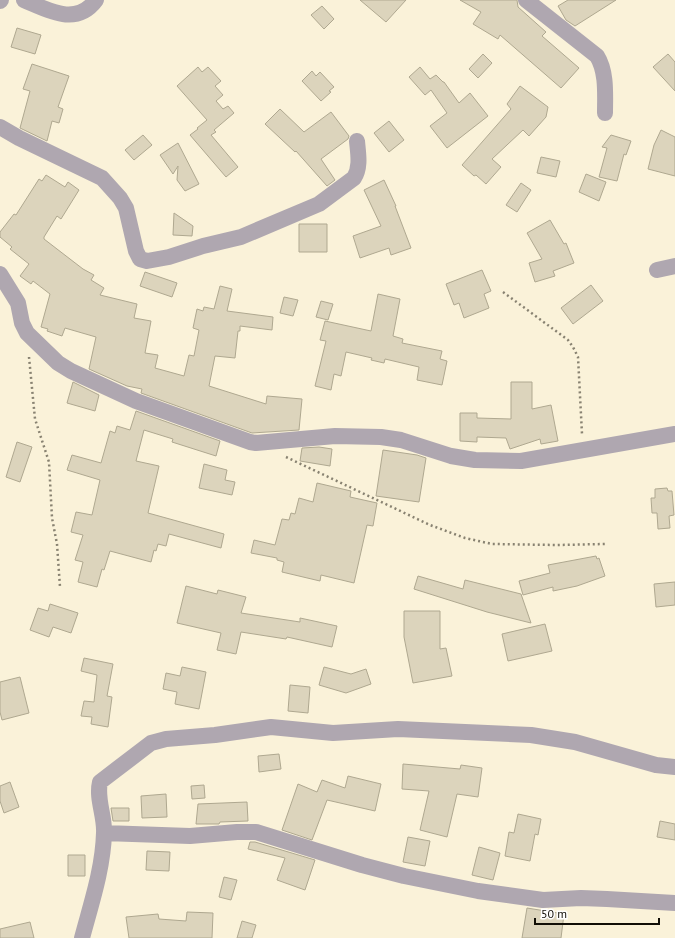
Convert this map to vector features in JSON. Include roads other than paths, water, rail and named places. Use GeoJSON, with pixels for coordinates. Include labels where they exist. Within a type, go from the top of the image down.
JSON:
{"type":"FeatureCollection","features":[{"type":"Feature","properties":{"kind":"street"},"geometry":{"type":"LineString","coordinates":[[24,0],[56,14],[71,15],[83,11],[91,6],[96,0]]}},
{"type":"Feature","properties":{"kind":"street"},"geometry":{"type":"LineString","coordinates":[[526,0],[597,56],[603,72],[605,113]]}},
{"type":"Feature","properties":{"kind":"street"},"geometry":{"type":"LineString","coordinates":[[0,127],[19,138],[102,178],[120,198],[126,208],[136,251],[140,259],[147,261],[169,257],[203,246],[241,237],[319,204],[356,175],[358,169],[357,141]]}},
{"type":"Feature","properties":{"kind":"street"},"geometry":{"type":"LineString","coordinates":[[657,270],[675,266]]}},
{"type":"Feature","properties":{"kind":"street"},"geometry":{"type":"LineString","coordinates":[[0,274],[18,303],[22,323],[27,333],[58,362],[77,374],[136,401],[253,443],[335,436],[381,437],[401,440],[451,456],[475,460],[521,461],[675,434]]}},
{"type":"Feature","properties":{"kind":"street"},"geometry":{"type":"LineString","coordinates":[[82,938],[99,870],[104,833],[99,790],[100,782],[136,755],[147,744],[166,739],[215,735],[262,728],[280,727],[303,731],[333,733],[398,729],[531,735],[575,742],[656,765],[675,767]]}},
{"type":"Feature","properties":{"kind":"street"},"geometry":{"type":"LineString","coordinates":[[104,833],[190,836],[245,831],[256,832],[369,867],[404,876],[478,891],[543,900],[581,898],[675,903]]}}]}
